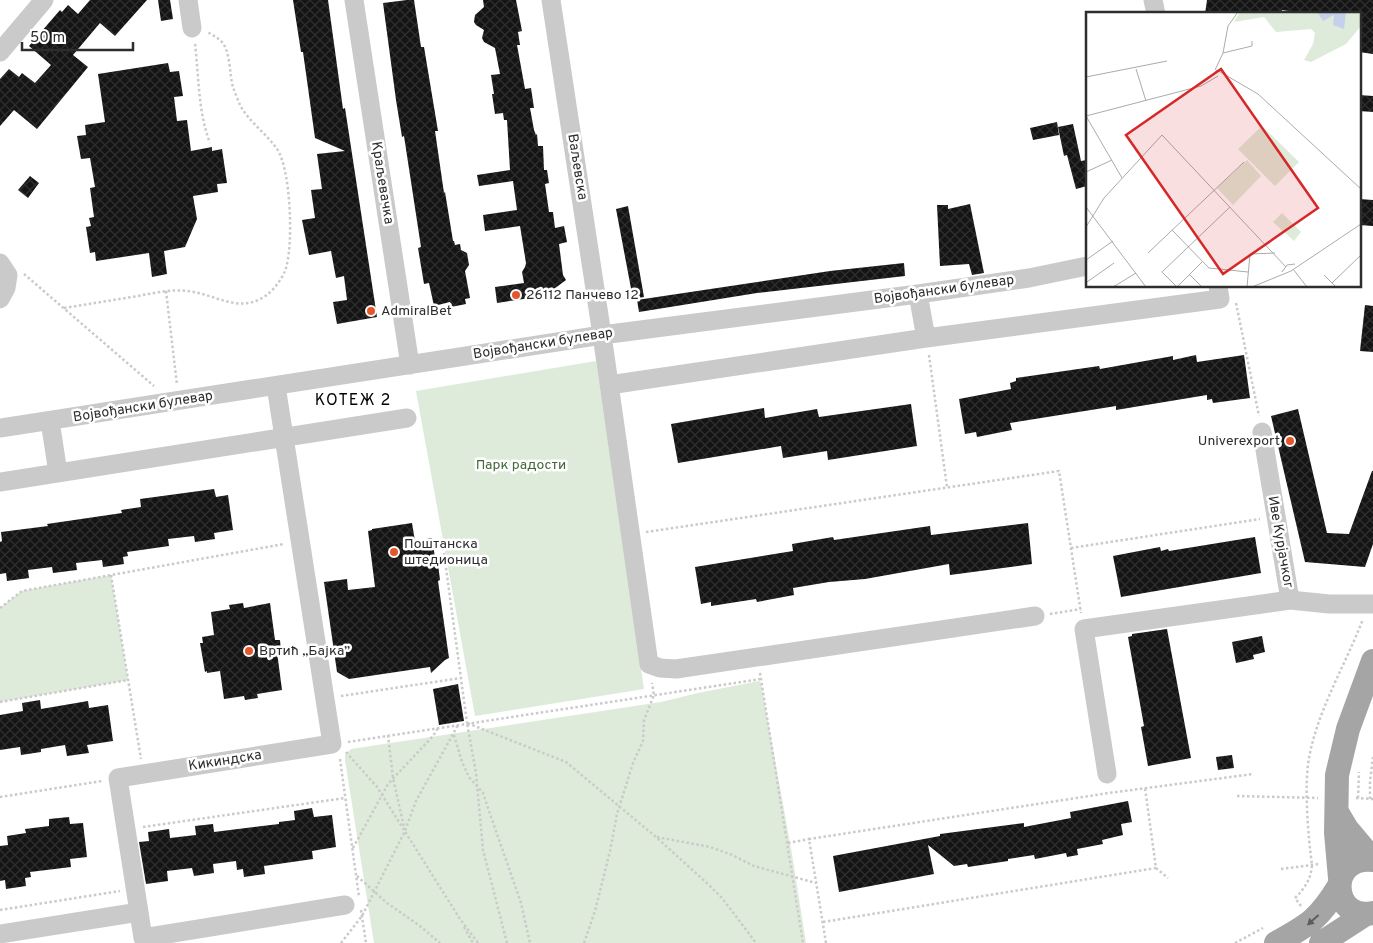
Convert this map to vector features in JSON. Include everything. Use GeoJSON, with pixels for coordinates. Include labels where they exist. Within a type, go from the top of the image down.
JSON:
{"type":"FeatureCollection","features":[{"type":"Feature","properties":{"kind":"main road"},"geometry":{"type":"LineString","coordinates":[[1370,914],[1359,913],[1347,906],[1342,900],[1336,833],[1328,805],[1348,729],[1373,661]]}},
{"type":"Feature","properties":{"kind":"main road"},"geometry":{"type":"LineString","coordinates":[[1328,805],[1373,860]]}},
{"type":"Feature","properties":{"kind":"main road"},"geometry":{"type":"LineString","coordinates":[[1271,935],[1310,923],[1322,912],[1339,875],[1350,865],[1365,859],[1373,860]]}},
{"type":"Feature","properties":{"kind":"main road"},"geometry":{"type":"LineString","coordinates":[[1321,943],[1370,914]]}},
{"type":"Feature","properties":{"kind":"street"},"geometry":{"type":"LineString","coordinates":[[0,52],[44,0]]}},
{"type":"Feature","properties":{"kind":"street"},"geometry":{"type":"LineString","coordinates":[[188,0],[192,28]]}},
{"type":"Feature","properties":{"kind":"street","name":"Краљевачка"},"geometry":{"type":"LineString","coordinates":[[354,0],[410,366]]}},
{"type":"Feature","properties":{"kind":"street","name":"Ваљевска"},"geometry":{"type":"LineString","coordinates":[[551,0],[602,334],[649,664]]}},
{"type":"Feature","properties":{"kind":"street"},"geometry":{"type":"LineString","coordinates":[[0,299],[6,288],[8,276],[1,264]]}},
{"type":"Feature","properties":{"kind":"street","name":"Војвођански булевар"},"geometry":{"type":"LineString","coordinates":[[0,428],[410,366],[602,334],[918,294],[1028,278],[1086,266]]}},
{"type":"Feature","properties":{"kind":"street"},"geometry":{"type":"LineString","coordinates":[[609,385],[1219,292]]}},
{"type":"Feature","properties":{"kind":"street"},"geometry":{"type":"LineString","coordinates":[[918,294],[926,338]]}},
{"type":"Feature","properties":{"kind":"street"},"geometry":{"type":"LineString","coordinates":[[276,386],[325,699],[335,744]]}},
{"type":"Feature","properties":{"kind":"street"},"geometry":{"type":"LineString","coordinates":[[0,482],[407,418]]}},
{"type":"Feature","properties":{"kind":"street"},"geometry":{"type":"LineString","coordinates":[[50,421],[58,473]]}},
{"type":"Feature","properties":{"kind":"street","name":"Иве Курјачког"},"geometry":{"type":"LineString","coordinates":[[1262,432],[1290,600],[1329,604],[1373,604]]}},
{"type":"Feature","properties":{"kind":"street"},"geometry":{"type":"LineString","coordinates":[[1106,774],[1084,629],[1290,600]]}},
{"type":"Feature","properties":{"kind":"street"},"geometry":{"type":"LineString","coordinates":[[649,664],[660,668],[676,669],[1035,616]]}},
{"type":"Feature","properties":{"kind":"street","name":"Кикиндска"},"geometry":{"type":"LineString","coordinates":[[118,778],[335,744]]}},
{"type":"Feature","properties":{"kind":"street"},"geometry":{"type":"LineString","coordinates":[[118,778],[143,938],[355,904]]}},
{"type":"Feature","properties":{"kind":"street"},"geometry":{"type":"LineString","coordinates":[[0,934],[139,912]]}},
{"type":"Feature","properties":{"kind":"path"},"geometry":{"type":"LineString","coordinates":[[64,308],[166,291],[188,290],[211,296],[227,303],[242,304],[260,300],[272,290],[285,272],[289,254],[290,232],[285,174],[277,150],[241,106],[233,86],[230,62],[222,42],[208,32],[192,28],[199,94],[205,129],[210,143]]}},
{"type":"Feature","properties":{"kind":"path"},"geometry":{"type":"LineString","coordinates":[[1,264],[22,272],[176,402]]}},
{"type":"Feature","properties":{"kind":"path"},"geometry":{"type":"LineString","coordinates":[[166,291],[176,402]]}},
{"type":"Feature","properties":{"kind":"path"},"geometry":{"type":"LineString","coordinates":[[1219,292],[1236,299],[1262,432]]}},
{"type":"Feature","properties":{"kind":"path"},"geometry":{"type":"LineString","coordinates":[[926,338],[948,487]]}},
{"type":"Feature","properties":{"kind":"path"},"geometry":{"type":"LineString","coordinates":[[631,534],[1059,470],[1084,629]]}},
{"type":"Feature","properties":{"kind":"path"},"geometry":{"type":"LineString","coordinates":[[1071,548],[1276,516]]}},
{"type":"Feature","properties":{"kind":"path"},"geometry":{"type":"LineString","coordinates":[[0,608],[22,591],[300,541]]}},
{"type":"Feature","properties":{"kind":"path"},"geometry":{"type":"LineString","coordinates":[[444,553],[477,786],[483,850],[507,943]]}},
{"type":"Feature","properties":{"kind":"path"},"geometry":{"type":"LineString","coordinates":[[111,575],[144,774]]}},
{"type":"Feature","properties":{"kind":"path"},"geometry":{"type":"LineString","coordinates":[[1035,616],[1081,609]]}},
{"type":"Feature","properties":{"kind":"path"},"geometry":{"type":"LineString","coordinates":[[758,657],[803,943]]}},
{"type":"Feature","properties":{"kind":"path"},"geometry":{"type":"LineString","coordinates":[[584,943],[600,891],[619,807],[633,763],[643,741],[644,720],[654,695],[649,664]]}},
{"type":"Feature","properties":{"kind":"path"},"geometry":{"type":"LineString","coordinates":[[325,699],[461,678]]}},
{"type":"Feature","properties":{"kind":"path"},"geometry":{"type":"LineString","coordinates":[[335,744],[761,679]]}},
{"type":"Feature","properties":{"kind":"path"},"geometry":{"type":"LineString","coordinates":[[0,702],[128,680]]}},
{"type":"Feature","properties":{"kind":"path"},"geometry":{"type":"LineString","coordinates":[[467,723],[566,762],[656,837],[722,898],[756,943]]}},
{"type":"Feature","properties":{"kind":"path"},"geometry":{"type":"LineString","coordinates":[[341,943],[362,916],[375,892],[405,831],[416,801],[458,725]]}},
{"type":"Feature","properties":{"kind":"path"},"geometry":{"type":"LineString","coordinates":[[352,848],[393,778],[433,736],[438,728]]}},
{"type":"Feature","properties":{"kind":"path"},"geometry":{"type":"LineString","coordinates":[[454,734],[462,762],[470,777],[483,793],[490,811],[521,903],[530,943]]}},
{"type":"Feature","properties":{"kind":"path"},"geometry":{"type":"LineString","coordinates":[[388,736],[393,778],[405,831]]}},
{"type":"Feature","properties":{"kind":"path"},"geometry":{"type":"LineString","coordinates":[[335,744],[377,787],[460,919],[478,943]]}},
{"type":"Feature","properties":{"kind":"path"},"geometry":{"type":"LineString","coordinates":[[335,744],[356,875],[355,904],[362,916],[366,943]]}},
{"type":"Feature","properties":{"kind":"path"},"geometry":{"type":"LineString","coordinates":[[1359,769],[1358,798],[1372,799],[1370,781],[1373,757]]}},
{"type":"Feature","properties":{"kind":"path"},"geometry":{"type":"LineString","coordinates":[[787,843],[1145,788],[1253,774]]}},
{"type":"Feature","properties":{"kind":"path"},"geometry":{"type":"LineString","coordinates":[[0,797],[118,778]]}},
{"type":"Feature","properties":{"kind":"path"},"geometry":{"type":"LineString","coordinates":[[1145,788],[1156,868],[1168,878]]}},
{"type":"Feature","properties":{"kind":"path"},"geometry":{"type":"LineString","coordinates":[[1237,796],[1328,805]]}},
{"type":"Feature","properties":{"kind":"path"},"geometry":{"type":"LineString","coordinates":[[126,829],[345,798]]}},
{"type":"Feature","properties":{"kind":"path"},"geometry":{"type":"LineString","coordinates":[[656,837],[710,847],[730,854],[754,866],[816,884]]}},
{"type":"Feature","properties":{"kind":"path"},"geometry":{"type":"LineString","coordinates":[[808,839],[826,943]]}},
{"type":"Feature","properties":{"kind":"path"},"geometry":{"type":"LineString","coordinates":[[823,922],[1156,868]]}},
{"type":"Feature","properties":{"kind":"path"},"geometry":{"type":"LineString","coordinates":[[1281,869],[1339,875]]}},
{"type":"Feature","properties":{"kind":"path"},"geometry":{"type":"LineString","coordinates":[[356,875],[387,903],[420,926],[440,943]]}},
{"type":"Feature","properties":{"kind":"path"},"geometry":{"type":"LineString","coordinates":[[0,910],[135,888]]}},
{"type":"Feature","properties":{"kind":"path"},"geometry":{"type":"LineString","coordinates":[[1294,909],[1308,900]]}},
{"type":"Feature","properties":{"kind":"path"},"geometry":{"type":"LineString","coordinates":[[460,919],[472,943]]}},
{"type":"Feature","properties":{"kind":"path"},"geometry":{"type":"LineString","coordinates":[[1235,943],[1271,935]]}},
{"type":"Feature","properties":{"kind":"green space","name":"Парк радости"},"geometry":{"type":"Polygon","coordinates":[[[596,361],[644,689],[475,716],[416,391],[596,361]]]}},
{"type":"Feature","properties":{"kind":"green space"},"geometry":{"type":"Polygon","coordinates":[[[111,575],[128,680],[0,702],[0,608],[22,591],[111,575]]]}},
{"type":"Feature","properties":{"kind":"green space"},"geometry":{"type":"Polygon","coordinates":[[[759,681],[761,683],[792,854],[806,943],[374,943],[345,760],[345,755],[351,749],[661,702],[759,681]]]}},
{"type":"Feature","properties":{"kind":"building"},"geometry":{"type":"Polygon","coordinates":[[[90,0],[147,0],[115,36],[100,23],[73,55],[88,67],[37,129],[14,110],[0,126],[0,79],[9,69],[19,77],[22,73],[35,83],[51,65],[29,46],[60,10],[62,12],[68,5],[78,14],[90,0]]]}},
{"type":"Feature","properties":{"kind":"building"},"geometry":{"type":"Polygon","coordinates":[[[158,0],[170,0],[173,19],[161,21],[158,0]]]}},
{"type":"Feature","properties":{"kind":"building"},"geometry":{"type":"Polygon","coordinates":[[[293,0],[328,0],[343,109],[345,108],[377,317],[337,324],[333,302],[347,300],[344,276],[336,278],[331,251],[309,255],[302,220],[315,218],[311,190],[322,189],[317,154],[345,151],[315,138],[303,52],[301,52],[293,0]]]}},
{"type":"Feature","properties":{"kind":"building"},"geometry":{"type":"Polygon","coordinates":[[[414,0],[421,47],[424,47],[438,131],[435,131],[444,193],[453,241],[455,245],[460,244],[461,250],[467,253],[469,265],[465,271],[470,298],[465,299],[466,304],[451,307],[450,302],[434,306],[429,283],[424,284],[418,248],[421,247],[404,136],[402,137],[396,100],[383,3],[414,0]]]}},
{"type":"Feature","properties":{"kind":"building"},"geometry":{"type":"Polygon","coordinates":[[[483,0],[516,0],[522,31],[518,32],[520,45],[517,45],[525,89],[531,88],[534,108],[530,108],[538,146],[543,146],[544,170],[547,170],[549,183],[545,184],[549,212],[553,212],[555,228],[564,226],[567,242],[559,244],[563,275],[566,280],[554,289],[536,291],[537,297],[497,303],[495,287],[524,283],[522,272],[526,263],[520,226],[485,231],[483,215],[517,210],[513,181],[479,186],[477,175],[510,170],[507,120],[504,120],[503,113],[495,114],[492,94],[494,94],[491,75],[500,74],[495,48],[484,42],[482,38],[484,30],[474,22],[475,15],[484,7],[483,0]]]}},
{"type":"Feature","properties":{"kind":"building"},"geometry":{"type":"Polygon","coordinates":[[[1207,0],[1373,0],[1373,54],[1360,52],[1360,12],[1296,12],[1282,10],[1282,12],[1205,12],[1207,0]]]}},
{"type":"Feature","properties":{"kind":"building"},"geometry":{"type":"Polygon","coordinates":[[[168,63],[170,72],[179,71],[183,96],[174,97],[177,121],[187,120],[191,151],[212,147],[212,151],[222,149],[227,183],[217,184],[218,192],[193,196],[197,219],[185,247],[164,251],[167,274],[152,277],[149,253],[96,261],[95,252],[90,253],[86,227],[91,226],[89,218],[94,217],[90,188],[95,187],[90,158],[81,159],[77,136],[86,135],[85,125],[105,122],[98,74],[168,63]]]}},
{"type":"Feature","properties":{"kind":"building"},"geometry":{"type":"Polygon","coordinates":[[[1360,95],[1373,96],[1373,112],[1360,111],[1360,95]]]}},
{"type":"Feature","properties":{"kind":"building"},"geometry":{"type":"Polygon","coordinates":[[[1057,122],[1059,135],[1033,140],[1030,128],[1057,122]]]}},
{"type":"Feature","properties":{"kind":"building"},"geometry":{"type":"Polygon","coordinates":[[[1073,124],[1081,161],[1086,160],[1086,186],[1076,189],[1067,155],[1064,156],[1058,127],[1073,124]]]}},
{"type":"Feature","properties":{"kind":"building"},"geometry":{"type":"Polygon","coordinates":[[[30,176],[39,183],[28,198],[18,190],[30,176]]]}},
{"type":"Feature","properties":{"kind":"building"},"geometry":{"type":"Polygon","coordinates":[[[1360,199],[1373,200],[1373,226],[1360,225],[1360,199]]]}},
{"type":"Feature","properties":{"kind":"building"},"geometry":{"type":"Polygon","coordinates":[[[970,204],[984,273],[972,275],[969,264],[940,266],[937,205],[948,205],[948,209],[970,204]]]}},
{"type":"Feature","properties":{"kind":"building"},"geometry":{"type":"Polygon","coordinates":[[[628,206],[644,297],[633,299],[616,209],[628,206]]]}},
{"type":"Feature","properties":{"kind":"building"},"geometry":{"type":"Polygon","coordinates":[[[904,263],[905,276],[757,293],[639,312],[637,300],[830,271],[904,263]]]}},
{"type":"Feature","properties":{"kind":"building"},"geometry":{"type":"Polygon","coordinates":[[[1365,305],[1373,306],[1373,352],[1360,351],[1365,305]]]}},
{"type":"Feature","properties":{"kind":"building"},"geometry":{"type":"Polygon","coordinates":[[[1196,355],[1197,362],[1244,355],[1250,398],[1213,403],[1212,399],[1207,400],[1207,395],[1116,410],[1116,406],[1010,423],[1012,430],[977,437],[976,432],[965,434],[959,399],[1011,389],[1010,383],[1016,381],[1016,378],[1099,366],[1100,369],[1173,356],[1173,360],[1196,355]]]}},
{"type":"Feature","properties":{"kind":"building"},"geometry":{"type":"Polygon","coordinates":[[[911,404],[917,446],[828,460],[827,451],[783,458],[781,446],[678,463],[671,424],[764,408],[765,418],[817,409],[819,417],[911,404]]]}},
{"type":"Feature","properties":{"kind":"building"},"geometry":{"type":"Polygon","coordinates":[[[1298,409],[1327,533],[1349,534],[1373,471],[1373,544],[1365,567],[1305,562],[1271,416],[1298,409]]]}},
{"type":"Feature","properties":{"kind":"building"},"geometry":{"type":"Polygon","coordinates":[[[214,489],[216,497],[228,495],[233,530],[214,533],[215,539],[195,542],[194,536],[168,539],[169,546],[127,552],[128,556],[123,557],[124,564],[103,567],[102,560],[76,563],[77,570],[53,573],[52,567],[28,570],[29,578],[7,581],[6,573],[0,574],[1,532],[122,513],[121,510],[141,507],[140,499],[214,489]]]}},
{"type":"Feature","properties":{"kind":"building"},"geometry":{"type":"Polygon","coordinates":[[[412,523],[415,541],[432,538],[436,564],[438,564],[440,580],[438,581],[449,658],[431,673],[430,667],[349,679],[337,672],[324,582],[347,579],[348,590],[375,587],[368,531],[412,523]]]}},
{"type":"Feature","properties":{"kind":"building"},"geometry":{"type":"Polygon","coordinates":[[[1028,523],[1032,564],[950,575],[949,564],[865,579],[793,588],[794,595],[757,602],[756,599],[711,606],[711,602],[701,604],[695,567],[793,551],[792,544],[833,537],[834,540],[930,526],[931,535],[1028,523]]]}},
{"type":"Feature","properties":{"kind":"building"},"geometry":{"type":"Polygon","coordinates":[[[1255,537],[1261,573],[1121,597],[1113,556],[1160,547],[1161,551],[1168,549],[1169,551],[1255,537]]]}},
{"type":"Feature","properties":{"kind":"building"},"geometry":{"type":"Polygon","coordinates":[[[243,603],[244,608],[270,603],[275,640],[280,640],[281,652],[277,652],[282,690],[257,694],[258,698],[245,700],[244,696],[224,699],[220,671],[205,672],[200,643],[203,643],[202,637],[214,635],[211,612],[230,609],[229,605],[243,603]]]}},
{"type":"Feature","properties":{"kind":"building"},"geometry":{"type":"Polygon","coordinates":[[[1167,629],[1191,758],[1148,766],[1141,727],[1144,726],[1128,637],[1132,636],[1132,634],[1167,629]]]}},
{"type":"Feature","properties":{"kind":"building"},"geometry":{"type":"Polygon","coordinates":[[[1262,636],[1265,652],[1253,655],[1254,659],[1236,663],[1232,642],[1262,636]]]}},
{"type":"Feature","properties":{"kind":"building"},"geometry":{"type":"Polygon","coordinates":[[[458,684],[464,721],[439,725],[433,689],[458,684]]]}},
{"type":"Feature","properties":{"kind":"building"},"geometry":{"type":"Polygon","coordinates":[[[40,700],[41,709],[88,701],[89,708],[108,705],[113,741],[87,745],[89,753],[67,756],[65,745],[41,749],[41,752],[21,755],[20,747],[0,750],[0,715],[23,711],[22,703],[40,700]]]}},
{"type":"Feature","properties":{"kind":"building"},"geometry":{"type":"Polygon","coordinates":[[[1232,755],[1234,768],[1218,770],[1216,757],[1232,755]]]}},
{"type":"Feature","properties":{"kind":"building"},"geometry":{"type":"Polygon","coordinates":[[[1128,801],[1132,822],[1121,824],[1123,835],[1102,840],[1103,844],[1077,849],[1078,855],[1067,857],[1066,853],[1035,859],[1034,855],[968,867],[967,864],[954,866],[928,845],[934,874],[839,892],[833,856],[940,836],[940,834],[1024,823],[1024,827],[1071,818],[1070,812],[1128,801]]]}},
{"type":"Feature","properties":{"kind":"building"},"geometry":{"type":"Polygon","coordinates":[[[312,808],[314,817],[332,815],[336,847],[312,851],[313,859],[264,866],[265,874],[244,877],[243,869],[237,870],[236,861],[213,864],[214,873],[194,876],[192,868],[167,871],[168,881],[146,884],[139,842],[149,841],[148,832],[169,829],[170,838],[196,835],[195,826],[213,824],[214,832],[279,824],[279,822],[295,820],[294,811],[312,808]]]}},
{"type":"Feature","properties":{"kind":"building"},"geometry":{"type":"Polygon","coordinates":[[[69,817],[70,824],[83,823],[87,857],[70,859],[71,867],[30,872],[31,877],[25,878],[26,886],[6,889],[5,880],[0,881],[0,846],[8,845],[7,836],[26,833],[25,829],[49,826],[49,819],[69,817]]]}},
{"type":"Feature","properties":{"kind":"place","name":"26112 Панчево 12"},"geometry":{"type":"Point","coordinates":[516,295]}},
{"type":"Feature","properties":{"kind":"place","name":"AdmiralBet"},"geometry":{"type":"Point","coordinates":[371,311]}},
{"type":"Feature","properties":{"kind":"place","name":"Univerexport"},"geometry":{"type":"Point","coordinates":[1290,441]}},
{"type":"Feature","properties":{"kind":"place","name":"Поштанска штедионица"},"geometry":{"type":"Point","coordinates":[394,552]}},
{"type":"Feature","properties":{"kind":"place","name":"Вртић „Бајка”"},"geometry":{"type":"Point","coordinates":[249,651]}},
{"type":"Feature","properties":{"kind":"district","name":"КОТЕЖ 2"},"geometry":{"type":"Point","coordinates":[353,401]}}]}
